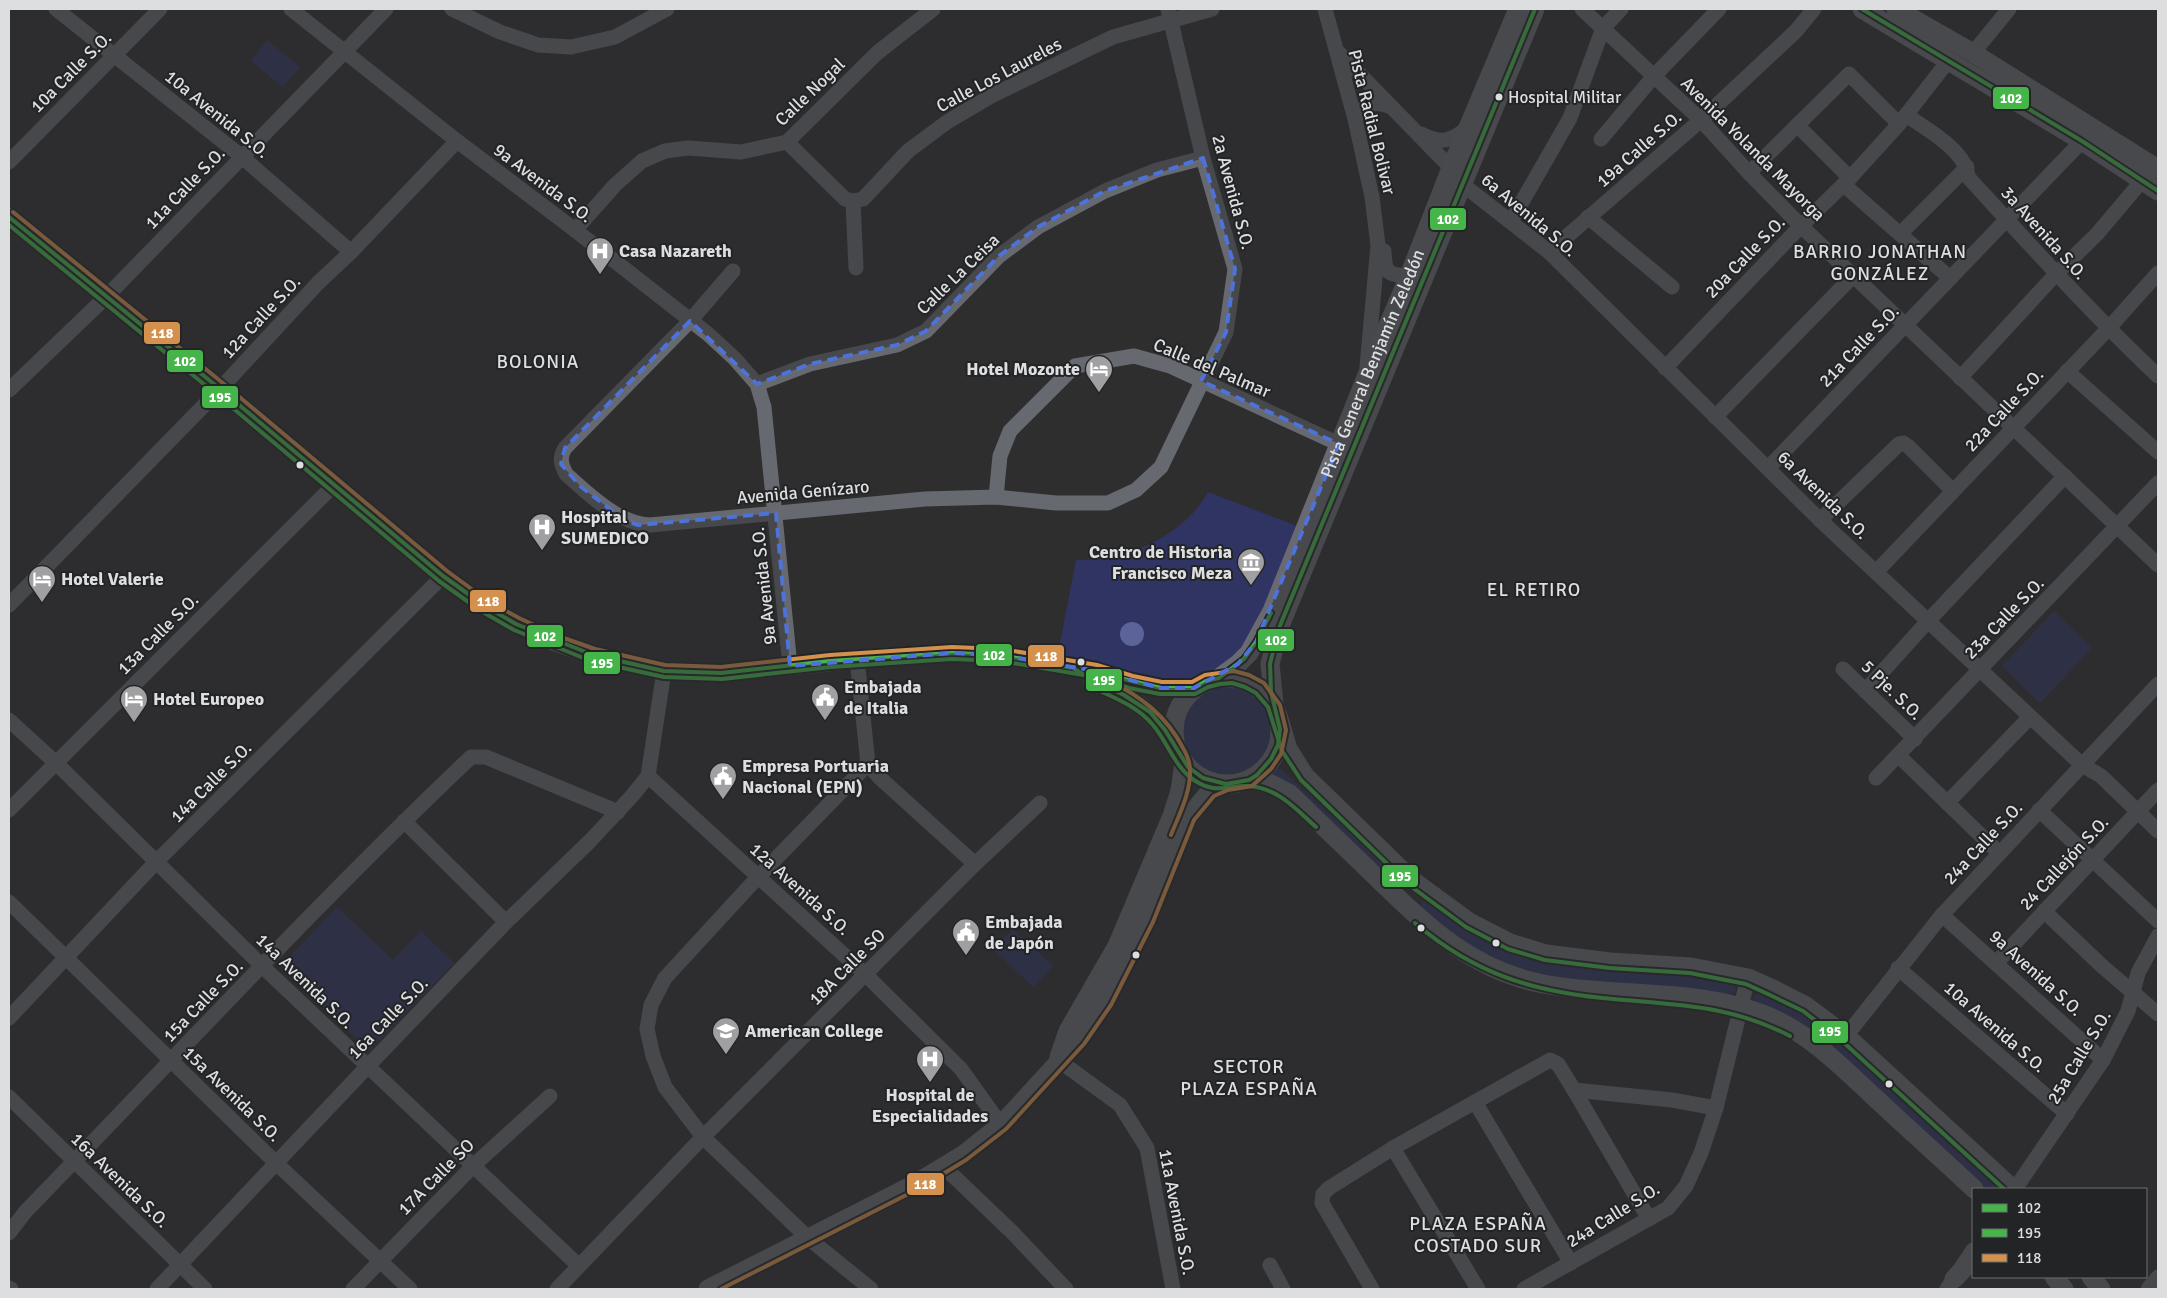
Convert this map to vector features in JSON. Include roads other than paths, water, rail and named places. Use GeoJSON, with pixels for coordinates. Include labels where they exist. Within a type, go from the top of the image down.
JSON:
{"type":"FeatureCollection","features":[{"type":"Feature","properties":{"kind":"main road","name":"Pista General Benjamín Zeledón"},"geometry":{"type":"LineString","coordinates":[[1219,678],[1249,653],[1268,618],[1344,452],[1418,274],[1451,168],[1518,9]]}},
{"type":"Feature","properties":{"kind":"main road","name":"Pista General Benjamín Zeledón"},"geometry":{"type":"LineString","coordinates":[[1276,712],[1270,678],[1272,651],[1278,628],[1308,558],[1344,452],[1366,376],[1450,213],[1535,9]]}},
{"type":"Feature","properties":{"kind":"main road"},"geometry":{"type":"LineString","coordinates":[[1862,9],[2082,141],[2158,191]]}},
{"type":"Feature","properties":{"kind":"main road"},"geometry":{"type":"LineString","coordinates":[[1896,9],[1973,53],[2158,169]]}},
{"type":"Feature","properties":{"kind":"main road"},"geometry":{"type":"LineString","coordinates":[[1462,184],[1458,177],[1459,167],[1483,104],[1486,85]]}},
{"type":"Feature","properties":{"kind":"main road"},"geometry":{"type":"LineString","coordinates":[[1418,274],[1435,236],[1454,185],[1451,168]]}},
{"type":"Feature","properties":{"kind":"main road"},"geometry":{"type":"LineString","coordinates":[[1435,236],[1450,213]]}},
{"type":"Feature","properties":{"kind":"main road"},"geometry":{"type":"LineString","coordinates":[[9,217],[220,389],[443,576],[485,606],[516,624],[556,642],[593,655],[664,671],[720,673],[857,659],[952,653],[1000,655],[1096,671],[1131,682],[1161,688],[1194,688]]}},
{"type":"Feature","properties":{"kind":"main road"},"geometry":{"type":"LineString","coordinates":[[1073,668],[1092,680],[1124,695],[1150,712],[1158,720],[1180,755],[1203,778],[1226,784]]}},
{"type":"Feature","properties":{"kind":"main road"},"geometry":{"type":"LineString","coordinates":[[1058,1060],[1068,1031],[1116,946],[1172,816],[1180,791],[1180,755],[1173,732],[1176,715],[1183,700],[1194,688],[1206,681],[1233,677],[1247,681],[1260,688],[1276,712],[1288,749],[1305,776],[1413,880],[1469,922],[1510,942],[1546,954],[1610,962],[1691,967],[1748,978],[1773,989],[1806,1006],[1846,1036],[2013,1188]]}},
{"type":"Feature","properties":{"kind":"main road"},"geometry":{"type":"LineString","coordinates":[[1249,780],[1266,766],[1275,752],[1280,736],[1276,712]]}},
{"type":"Feature","properties":{"kind":"main road"},"geometry":{"type":"LineString","coordinates":[[708,1289],[915,1184],[963,1155],[1001,1124],[1058,1060],[1079,1040],[1106,1001],[1147,920],[1189,817],[1210,792],[1226,784],[1249,780],[1271,784],[1290,794],[1424,923],[1466,954],[1492,968],[1543,984],[1612,993],[1696,998],[1742,1008],[1770,1018],[1792,1029],[1830,1056],[1973,1188]]}},
{"type":"Feature","properties":{"kind":"main road"},"geometry":{"type":"LineString","coordinates":[[1950,1284],[1972,1260]]}},
{"type":"Feature","properties":{"kind":"main road"},"geometry":{"type":"LineString","coordinates":[[2055,1278],[2064,1289]]}},
{"type":"Feature","properties":{"kind":"main road"},"geometry":{"type":"LineString","coordinates":[[2092,1278],[2101,1289]]}},
{"type":"Feature","properties":{"kind":"street","name":"10a Avenida S.O."},"geometry":{"type":"LineString","coordinates":[[56,9],[241,156],[351,252]]}},
{"type":"Feature","properties":{"kind":"street","name":"10a Calle S.O."},"geometry":{"type":"LineString","coordinates":[[9,162],[160,9]]}},
{"type":"Feature","properties":{"kind":"street","name":"9a Avenida S.O."},"geometry":{"type":"LineString","coordinates":[[291,9],[457,141],[575,230],[690,321],[728,353],[757,384],[764,407],[790,666]]}},
{"type":"Feature","properties":{"kind":"street","name":"11a Calle S.O."},"geometry":{"type":"LineString","coordinates":[[9,390],[107,296],[344,50],[386,9]]}},
{"type":"Feature","properties":{"kind":"street"},"geometry":{"type":"LineString","coordinates":[[452,9],[500,32],[538,44],[572,47],[615,37],[667,9]]}},
{"type":"Feature","properties":{"kind":"street","name":"Calle Nogal"},"geometry":{"type":"LineString","coordinates":[[575,230],[615,185],[642,161],[657,154],[688,148],[741,152],[787,142],[877,53],[932,9]]}},
{"type":"Feature","properties":{"kind":"street","name":"Calle Los Laureles"},"geometry":{"type":"LineString","coordinates":[[853,201],[863,199],[908,151],[947,122],[991,96],[1113,37],[1169,14],[1212,9]]}},
{"type":"Feature","properties":{"kind":"street"},"geometry":{"type":"LineString","coordinates":[[1325,9],[1334,45]]}},
{"type":"Feature","properties":{"kind":"street","name":"Avenida Yolanda Mayorga"},"geometry":{"type":"LineString","coordinates":[[1582,9],[1701,120],[1801,226],[2158,565]]}},
{"type":"Feature","properties":{"kind":"street"},"geometry":{"type":"LineString","coordinates":[[1511,222],[1570,118],[1603,28],[1621,9]]}},
{"type":"Feature","properties":{"kind":"street"},"geometry":{"type":"LineString","coordinates":[[1601,139],[1654,76],[1719,9]]}},
{"type":"Feature","properties":{"kind":"street","name":"19a Calle S.O."},"geometry":{"type":"LineString","coordinates":[[1549,252],[1701,120],[1796,31],[1814,9]]}},
{"type":"Feature","properties":{"kind":"street"},"geometry":{"type":"LineString","coordinates":[[1973,53],[2009,9]]}},
{"type":"Feature","properties":{"kind":"street","name":"2a Avenida S.O."},"geometry":{"type":"LineString","coordinates":[[1169,14],[1204,158],[1235,269],[1226,332],[1201,381]]}},
{"type":"Feature","properties":{"kind":"street","name":"Pista Radial Bolivar"},"geometry":{"type":"LineString","coordinates":[[1334,45],[1344,61],[1451,168]]}},
{"type":"Feature","properties":{"kind":"street","name":"Pista Radial Bolivar"},"geometry":{"type":"LineString","coordinates":[[1334,45],[1355,120],[1372,196],[1378,246],[1366,376]]}},
{"type":"Feature","properties":{"kind":"street","name":"20a Calle S.O."},"geometry":{"type":"LineString","coordinates":[[1665,368],[1801,226],[1847,181],[1902,120],[1949,60]]}},
{"type":"Feature","properties":{"kind":"street","name":"3a Avenida S.O."},"geometry":{"type":"LineString","coordinates":[[1797,125],[1849,74],[1902,120],[1954,150],[1967,167],[1968,177],[2108,329],[2158,376]]}},
{"type":"Feature","properties":{"kind":"street"},"geometry":{"type":"LineString","coordinates":[[1355,120],[1362,109],[1371,104],[1378,103],[1393,108]]}},
{"type":"Feature","properties":{"kind":"street"},"geometry":{"type":"LineString","coordinates":[[1749,173],[1797,125],[1847,181],[1950,278]]}},
{"type":"Feature","properties":{"kind":"street"},"geometry":{"type":"LineString","coordinates":[[1413,128],[1431,138],[1445,142],[1457,137],[1468,127]]}},
{"type":"Feature","properties":{"kind":"street","name":"12a Calle S.O."},"geometry":{"type":"LineString","coordinates":[[9,605],[220,389],[318,283],[351,252],[457,141]]}},
{"type":"Feature","properties":{"kind":"street","name":"21a Calle S.O."},"geometry":{"type":"LineString","coordinates":[[1768,468],[2082,141]]}},
{"type":"Feature","properties":{"kind":"street"},"geometry":{"type":"LineString","coordinates":[[787,142],[845,198],[853,201],[856,268]]}},
{"type":"Feature","properties":{"kind":"street","name":"Calle La Ceisa"},"geometry":{"type":"LineString","coordinates":[[757,384],[810,364],[897,345],[926,331],[999,256],[1038,227],[1106,191],[1157,170],[1204,158]]}},
{"type":"Feature","properties":{"kind":"street"},"geometry":{"type":"LineString","coordinates":[[1901,233],[1967,167]]}},
{"type":"Feature","properties":{"kind":"street","name":"6a Avenida S.O."},"geometry":{"type":"LineString","coordinates":[[1462,184],[1549,252],[1820,520],[2082,765],[2102,776],[2158,831]]}},
{"type":"Feature","properties":{"kind":"street"},"geometry":{"type":"LineString","coordinates":[[1960,378],[2056,274],[2097,234],[2135,189]]}},
{"type":"Feature","properties":{"kind":"street"},"geometry":{"type":"LineString","coordinates":[[1372,196],[1384,228],[1386,269],[1393,275],[1418,274]]}},
{"type":"Feature","properties":{"kind":"street"},"geometry":{"type":"LineString","coordinates":[[1588,217],[1672,286]]}},
{"type":"Feature","properties":{"kind":"street"},"geometry":{"type":"LineString","coordinates":[[690,321],[733,271]]}},
{"type":"Feature","properties":{"kind":"street","name":"22a Calle S.O."},"geometry":{"type":"LineString","coordinates":[[1876,572],[2108,329],[2158,272]]}},
{"type":"Feature","properties":{"kind":"street"},"geometry":{"type":"LineString","coordinates":[[1715,417],[1854,275]]}},
{"type":"Feature","properties":{"kind":"street","name":"Avenida Genízaro"},"geometry":{"type":"LineString","coordinates":[[690,321],[564,448],[561,455],[561,464],[566,474],[624,520],[638,525],[925,499],[996,497],[1056,503],[1108,503],[1136,490],[1161,467],[1201,381]]}},
{"type":"Feature","properties":{"kind":"street","name":"Calle del Palmar"},"geometry":{"type":"LineString","coordinates":[[996,497],[1000,456],[1010,431],[1075,366],[1134,356],[1170,366],[1344,452]]}},
{"type":"Feature","properties":{"kind":"street"},"geometry":{"type":"LineString","coordinates":[[2067,371],[2158,452]]}},
{"type":"Feature","properties":{"kind":"street"},"geometry":{"type":"LineString","coordinates":[[1820,520],[1899,444],[1904,443],[1953,491]]}},
{"type":"Feature","properties":{"kind":"street"},"geometry":{"type":"LineString","coordinates":[[1865,691],[1928,621],[2065,476]]}},
{"type":"Feature","properties":{"kind":"street","name":"13a Calle S.O."},"geometry":{"type":"LineString","coordinates":[[9,810],[334,484]]}},
{"type":"Feature","properties":{"kind":"street","name":"23a Calle S.O."},"geometry":{"type":"LineString","coordinates":[[1876,778],[2158,484]]}},
{"type":"Feature","properties":{"kind":"street","name":"14a Calle S.O."},"geometry":{"type":"LineString","coordinates":[[9,1018],[156,862],[443,576]]}},
{"type":"Feature","properties":{"kind":"street"},"geometry":{"type":"LineString","coordinates":[[857,659],[868,764],[880,778],[975,864]]}},
{"type":"Feature","properties":{"kind":"street","name":"5 Pje. S.O."},"geometry":{"type":"LineString","coordinates":[[1843,669],[1915,738]]}},
{"type":"Feature","properties":{"kind":"street"},"geometry":{"type":"LineString","coordinates":[[648,776],[664,671]]}},
{"type":"Feature","properties":{"kind":"street","name":"24a Calle S.O."},"geometry":{"type":"LineString","coordinates":[[1846,1036],[1942,914],[2158,684]]}},
{"type":"Feature","properties":{"kind":"street"},"geometry":{"type":"LineString","coordinates":[[1948,803],[2030,717]]}},
{"type":"Feature","properties":{"kind":"street","name":"14a Avenida S.O."},"geometry":{"type":"LineString","coordinates":[[9,720],[56,763],[367,1067],[580,1266]]}},
{"type":"Feature","properties":{"kind":"street"},"geometry":{"type":"LineString","coordinates":[[1898,755],[1999,853]]}},
{"type":"Feature","properties":{"kind":"street","name":"15a Calle S.O."},"geometry":{"type":"LineString","coordinates":[[9,1233],[26,1211],[262,966],[404,821],[471,757],[486,758],[618,812]]}},
{"type":"Feature","properties":{"kind":"street"},"geometry":{"type":"LineString","coordinates":[[868,764],[758,877],[665,978],[651,1005],[647,1029],[653,1056],[665,1087],[703,1137],[808,1238],[871,1289]]}},
{"type":"Feature","properties":{"kind":"street","name":"16a Calle S.O."},"geometry":{"type":"LineString","coordinates":[[157,1289],[506,922],[618,812],[648,776]]}},
{"type":"Feature","properties":{"kind":"street","name":"12a Avenida S.O."},"geometry":{"type":"LineString","coordinates":[[648,776],[866,975],[961,1069],[1001,1124]]}},
{"type":"Feature","properties":{"kind":"street","name":"24 Callejón S.O."},"geometry":{"type":"LineString","coordinates":[[1997,962],[2158,790]]}},
{"type":"Feature","properties":{"kind":"street","name":"18A Calle SO"},"geometry":{"type":"LineString","coordinates":[[557,1289],[703,1137],[975,864],[1040,803]]}},
{"type":"Feature","properties":{"kind":"street"},"geometry":{"type":"LineString","coordinates":[[2039,810],[2158,921]]}},
{"type":"Feature","properties":{"kind":"street"},"geometry":{"type":"LineString","coordinates":[[404,821],[506,922]]}},
{"type":"Feature","properties":{"kind":"street","name":"15a Avenida S.O."},"geometry":{"type":"LineString","coordinates":[[9,902],[276,1163],[410,1289]]}},
{"type":"Feature","properties":{"kind":"street"},"geometry":{"type":"LineString","coordinates":[[2044,911],[2102,966],[2158,1014]]}},
{"type":"Feature","properties":{"kind":"street","name":"9a Avenida S.O."},"geometry":{"type":"LineString","coordinates":[[1942,914],[2103,1060]]}},
{"type":"Feature","properties":{"kind":"street","name":"25a Calle S.O."},"geometry":{"type":"LineString","coordinates":[[2015,1188],[2103,1060],[2120,1030],[2134,993],[2138,973],[2158,936]]}},
{"type":"Feature","properties":{"kind":"street","name":"10a Avenida S.O."},"geometry":{"type":"LineString","coordinates":[[1898,968],[2067,1114]]}},
{"type":"Feature","properties":{"kind":"street","name":"24a Calle S.O."},"geometry":{"type":"LineString","coordinates":[[1524,1289],[1668,1208],[1686,1186],[1701,1153],[1716,1108],[1748,978]]}},
{"type":"Feature","properties":{"kind":"street","name":"11a Avenida S.O."},"geometry":{"type":"LineString","coordinates":[[1058,1060],[1120,1105],[1148,1148],[1173,1289]]}},
{"type":"Feature","properties":{"kind":"street"},"geometry":{"type":"LineString","coordinates":[[1372,1289],[1322,1203],[1323,1194],[1329,1188],[1394,1148],[1550,1060],[1558,1064],[1649,1219]]}},
{"type":"Feature","properties":{"kind":"street"},"geometry":{"type":"LineString","coordinates":[[1574,1090],[1672,1100],[1716,1108]]}},
{"type":"Feature","properties":{"kind":"street","name":"17A Calle SO"},"geometry":{"type":"LineString","coordinates":[[353,1289],[474,1165],[550,1096]]}},
{"type":"Feature","properties":{"kind":"street","name":"16a Avenida S.O."},"geometry":{"type":"LineString","coordinates":[[9,1097],[205,1289]]}},
{"type":"Feature","properties":{"kind":"street"},"geometry":{"type":"LineString","coordinates":[[1475,1102],[1571,1263]]}},
{"type":"Feature","properties":{"kind":"street"},"geometry":{"type":"LineString","coordinates":[[1394,1148],[1478,1289]]}},
{"type":"Feature","properties":{"kind":"street"},"geometry":{"type":"LineString","coordinates":[[944,1167],[1012,1232],[1066,1289]]}},
{"type":"Feature","properties":{"kind":"street"},"geometry":{"type":"LineString","coordinates":[[1950,1284],[1972,1251]]}},
{"type":"Feature","properties":{"kind":"street"},"geometry":{"type":"LineString","coordinates":[[1270,1265],[1283,1289]]}},
{"type":"Feature","properties":{"kind":"street"},"geometry":{"type":"LineString","coordinates":[[2148,1289],[2158,1277]]}},
{"type":"Feature","properties":{"kind":"place","name":"Hospital Militar"},"geometry":{"type":"Point","coordinates":[1499,97]}},
{"type":"Feature","properties":{"kind":"place","name":"Casa Nazareth"},"geometry":{"type":"Point","coordinates":[600,275]}},
{"type":"Feature","properties":{"kind":"place","name":"Hotel Mozonte"},"geometry":{"type":"Point","coordinates":[1099,393]}},
{"type":"Feature","properties":{"kind":"place","name":"Hospital SUMEDICO"},"geometry":{"type":"Point","coordinates":[542,551]}},
{"type":"Feature","properties":{"kind":"place","name":"Centro de Historia Francisco Meza"},"geometry":{"type":"Point","coordinates":[1251,586]}},
{"type":"Feature","properties":{"kind":"place","name":"Hotel Valerie"},"geometry":{"type":"Point","coordinates":[42,603]}},
{"type":"Feature","properties":{"kind":"place","name":"Embajada de Italia"},"geometry":{"type":"Point","coordinates":[825,721]}},
{"type":"Feature","properties":{"kind":"place","name":"Hotel Europeo"},"geometry":{"type":"Point","coordinates":[134,723]}},
{"type":"Feature","properties":{"kind":"place","name":"Empresa Portuaria Nacional (EPN)"},"geometry":{"type":"Point","coordinates":[723,800]}},
{"type":"Feature","properties":{"kind":"place","name":"Embajada de Japón"},"geometry":{"type":"Point","coordinates":[966,956]}},
{"type":"Feature","properties":{"kind":"place","name":"American College"},"geometry":{"type":"Point","coordinates":[726,1055]}},
{"type":"Feature","properties":{"kind":"place","name":"Hospital de Especialidades"},"geometry":{"type":"Point","coordinates":[930,1083]}},
{"type":"Feature","properties":{"kind":"district","name":"BARRIO JONATHAN GONZÁLEZ"},"geometry":{"type":"Point","coordinates":[1880,262]}},
{"type":"Feature","properties":{"kind":"district","name":"BOLONIA"},"geometry":{"type":"Point","coordinates":[538,361]}},
{"type":"Feature","properties":{"kind":"district","name":"EL RETIRO"},"geometry":{"type":"Point","coordinates":[1534,589]}},
{"type":"Feature","properties":{"kind":"district","name":"SECTOR PLAZA ESPAÑA"},"geometry":{"type":"Point","coordinates":[1249,1077]}},
{"type":"Feature","properties":{"kind":"district","name":"PLAZA ESPAÑA COSTADO SUR"},"geometry":{"type":"Point","coordinates":[1478,1234]}}]}
